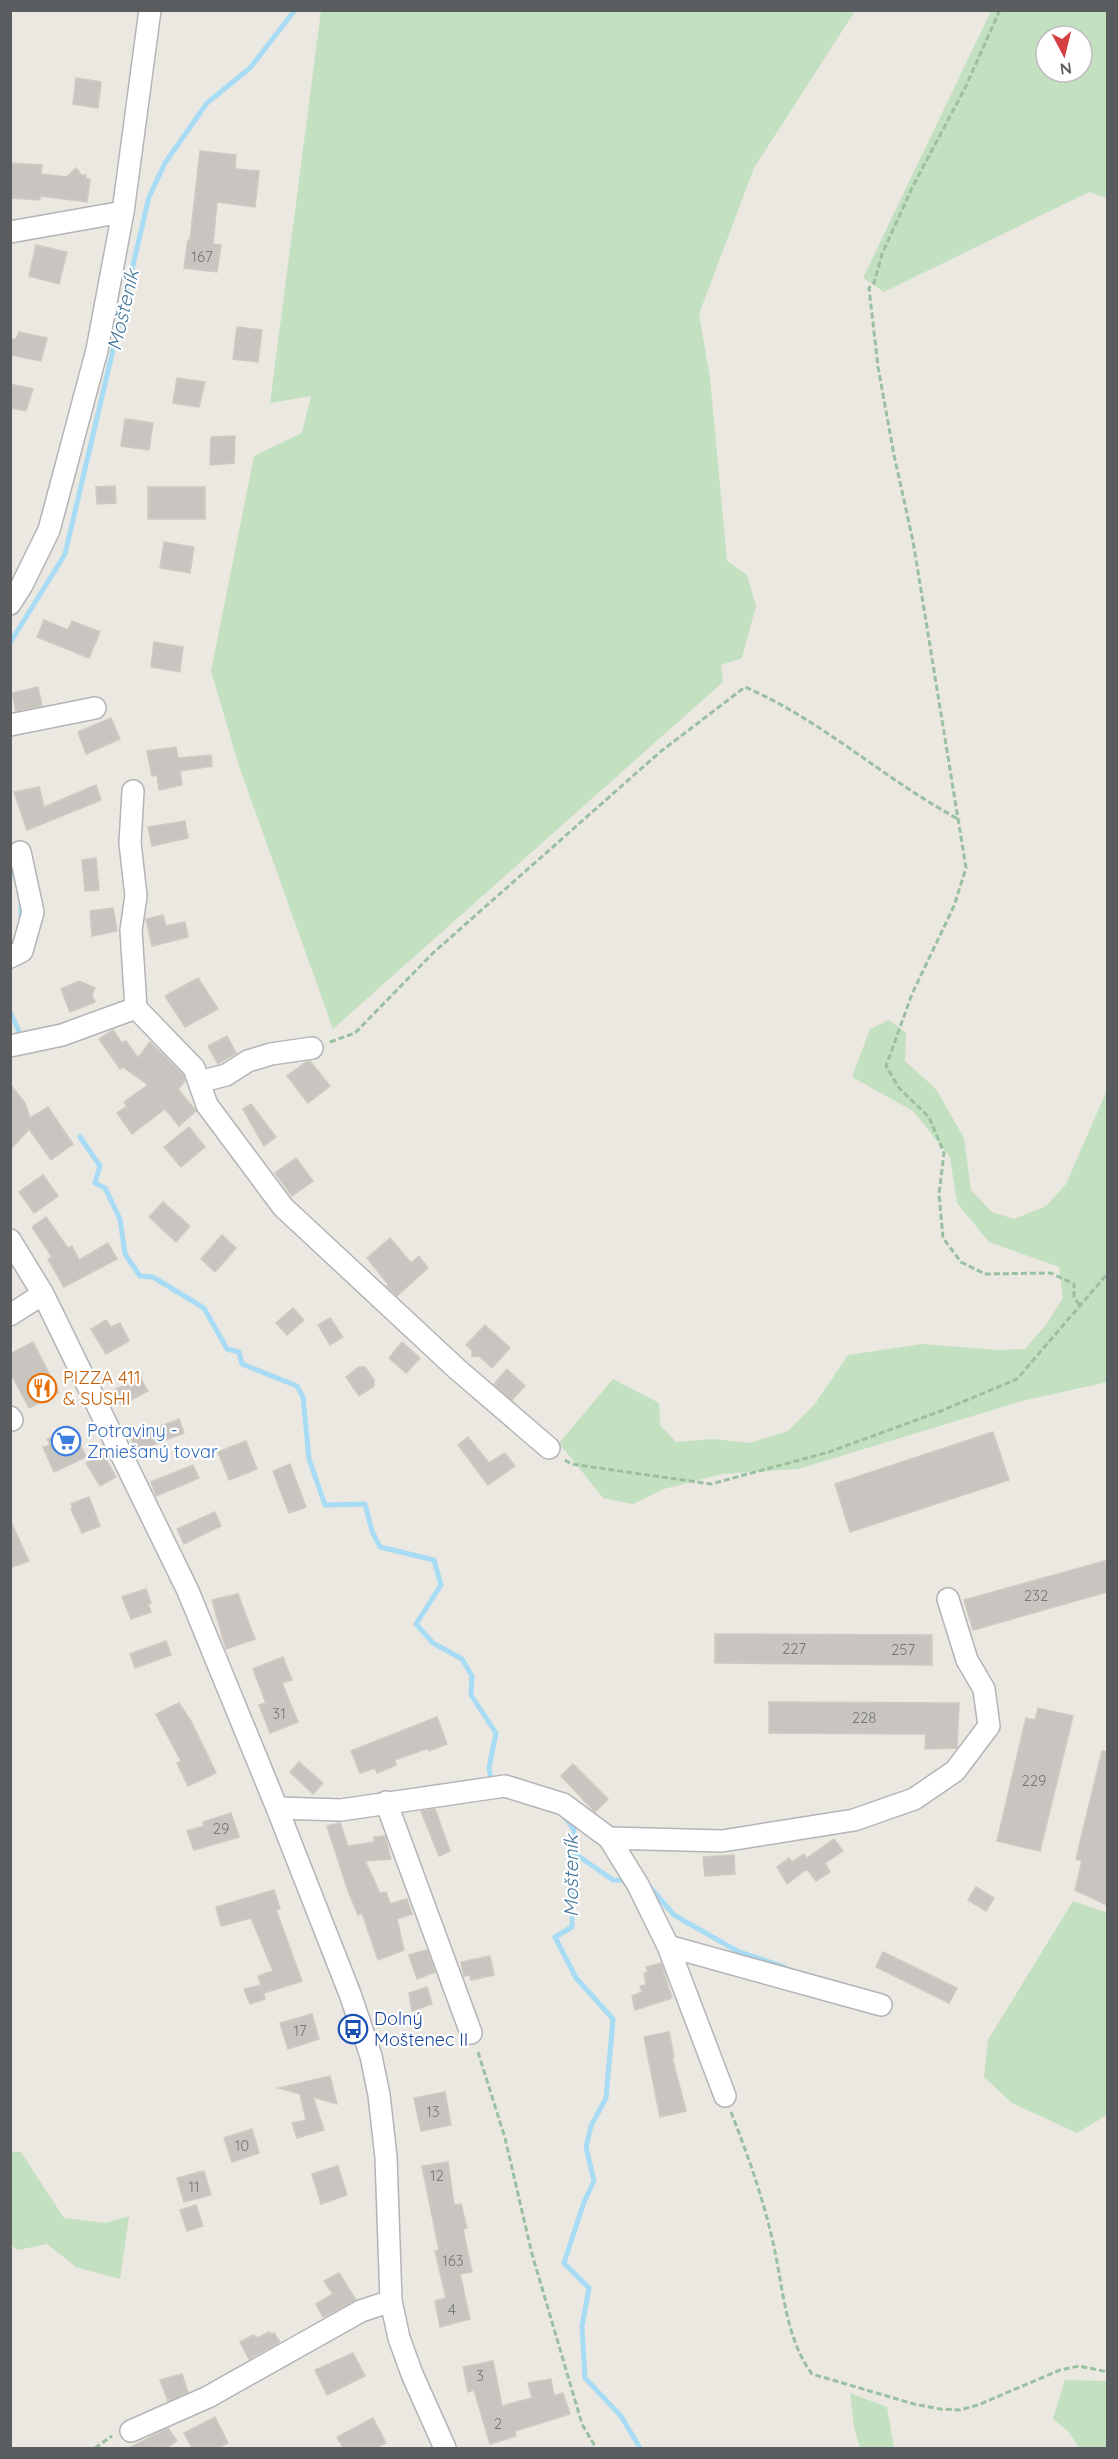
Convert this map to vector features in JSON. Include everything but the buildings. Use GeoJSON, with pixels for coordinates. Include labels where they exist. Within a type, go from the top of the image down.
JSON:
{"type":"FeatureCollection","features":[{"type":"Feature","properties":{"kind":"street"},"geometry":{"type":"LineString","coordinates":[[10,604],[49,530],[97,350],[123,212],[150,10]]}},
{"type":"Feature","properties":{"kind":"street"},"geometry":{"type":"LineString","coordinates":[[10,232],[123,212]]}},
{"type":"Feature","properties":{"kind":"street"},"geometry":{"type":"LineString","coordinates":[[10,725],[95,708]]}},
{"type":"Feature","properties":{"kind":"street"},"geometry":{"type":"LineString","coordinates":[[133,791],[130,843],[136,896],[131,930],[136,1008],[194,1068],[207,1105],[283,1207],[457,1369],[549,1448]]}},
{"type":"Feature","properties":{"kind":"street"},"geometry":{"type":"LineString","coordinates":[[10,957],[22,951],[33,912],[20,852]]}},
{"type":"Feature","properties":{"kind":"street"},"geometry":{"type":"LineString","coordinates":[[20,1045],[62,1035],[136,1008]]}},
{"type":"Feature","properties":{"kind":"street"},"geometry":{"type":"LineString","coordinates":[[199,1082],[226,1076],[248,1061],[271,1054],[312,1048]]}},
{"type":"Feature","properties":{"kind":"street"},"geometry":{"type":"LineString","coordinates":[[10,1240],[43,1294],[188,1591],[350,1994],[371,2056],[379,2095],[386,2157],[391,2301],[399,2338],[412,2374],[446,2448]]}},
{"type":"Feature","properties":{"kind":"street"},"geometry":{"type":"LineString","coordinates":[[10,1315],[43,1294]]}},
{"type":"Feature","properties":{"kind":"street"},"geometry":{"type":"LineString","coordinates":[[609,1838],[722,1841],[854,1820],[914,1799],[955,1771],[989,1726],[984,1689],[967,1660],[948,1599]]}},
{"type":"Feature","properties":{"kind":"street"},"geometry":{"type":"LineString","coordinates":[[277,1808],[341,1810],[497,1786],[563,1804],[609,1838],[635,1881],[668,1946],[725,2096]]}},
{"type":"Feature","properties":{"kind":"street"},"geometry":{"type":"LineString","coordinates":[[386,1802],[471,2033]]}},
{"type":"Feature","properties":{"kind":"street"},"geometry":{"type":"LineString","coordinates":[[668,1946],[881,2005]]}},
{"type":"Feature","properties":{"kind":"street"},"geometry":{"type":"LineString","coordinates":[[131,2431],[208,2397],[361,2311],[391,2301]]}},
{"type":"Feature","properties":{"kind":"path"},"geometry":{"type":"LineString","coordinates":[[1000,10],[965,88],[912,188],[882,254],[874,283],[868,288],[878,367],[913,541],[966,868],[954,906],[912,994],[886,1066],[899,1088],[929,1117],[944,1153],[939,1194],[943,1239],[960,1262],[985,1274],[1051,1273],[1074,1284],[1074,1297],[1080,1306]]}},
{"type":"Feature","properties":{"kind":"path"},"geometry":{"type":"LineString","coordinates":[[312,1048],[355,1033],[432,953],[660,752],[745,687],[778,701],[931,805],[960,820]]}},
{"type":"Feature","properties":{"kind":"path"},"geometry":{"type":"LineString","coordinates":[[549,1448],[571,1464],[711,1484],[829,1452],[941,1412],[1017,1379],[1107,1273]]}},
{"type":"Feature","properties":{"kind":"path"},"geometry":{"type":"LineString","coordinates":[[471,2033],[505,2138],[532,2254],[582,2424],[596,2448]]}},
{"type":"Feature","properties":{"kind":"path"},"geometry":{"type":"LineString","coordinates":[[725,2096],[761,2192],[791,2327],[803,2359],[812,2374],[914,2404],[960,2410],[978,2405],[1060,2370],[1079,2366],[1107,2372]]}},
{"type":"Feature","properties":{"kind":"green space"},"geometry":{"type":"Polygon","coordinates":[[[321,11],[855,11],[754,168],[699,314],[710,378],[727,561],[747,575],[756,606],[742,658],[721,665],[723,682],[333,1029],[239,766],[211,671],[254,456],[302,433],[311,396],[270,403],[321,11]]]}},
{"type":"Feature","properties":{"kind":"green space"},"geometry":{"type":"Polygon","coordinates":[[[991,11],[1107,11],[1107,198],[1089,192],[884,292],[863,278],[991,11]]]}},
{"type":"Feature","properties":{"kind":"green space"},"geometry":{"type":"Polygon","coordinates":[[[889,1020],[906,1033],[905,1061],[936,1089],[964,1138],[971,1190],[992,1212],[1014,1219],[1046,1206],[1066,1184],[1107,1090],[1107,1382],[1022,1401],[798,1469],[722,1474],[664,1489],[633,1504],[603,1498],[559,1443],[613,1379],[659,1403],[660,1425],[676,1442],[713,1439],[750,1443],[788,1431],[815,1404],[848,1355],[922,1344],[999,1350],[1025,1349],[1045,1326],[1063,1298],[1059,1267],[989,1242],[957,1203],[950,1157],[913,1111],[852,1077],[870,1029],[889,1020]]]}},
{"type":"Feature","properties":{"kind":"green space"},"geometry":{"type":"Polygon","coordinates":[[[1073,1901],[1108,1913],[1107,2115],[1077,2133],[1012,2103],[984,2077],[988,2040],[1073,1901]]]}},
{"type":"Feature","properties":{"kind":"green space"},"geometry":{"type":"Polygon","coordinates":[[[10,2152],[21,2152],[64,2218],[105,2223],[129,2216],[120,2279],[76,2267],[47,2244],[18,2250],[11,2245],[10,2152]]]}},
{"type":"Feature","properties":{"kind":"green space"},"geometry":{"type":"Polygon","coordinates":[[[1065,2380],[1107,2381],[1107,2448],[1079,2448],[1069,2432],[1053,2419],[1065,2380]]]}},
{"type":"Feature","properties":{"kind":"green space"},"geometry":{"type":"Polygon","coordinates":[[[850,2393],[887,2407],[894,2448],[860,2448],[854,2427],[850,2393]]]}},
{"type":"Feature","properties":{"kind":"waterway","name":"Mošteník"},"geometry":{"type":"LineString","coordinates":[[10,643],[65,554],[149,197],[165,163],[207,103],[250,68],[295,10]]}},
{"type":"Feature","properties":{"kind":"waterway","name":"Mošteník"},"geometry":{"type":"LineString","coordinates":[[10,864],[16,879]]}},
{"type":"Feature","properties":{"kind":"waterway","name":"Mošteník"},"geometry":{"type":"LineString","coordinates":[[21,900],[21,921]]}},
{"type":"Feature","properties":{"kind":"waterway","name":"Mošteník"},"geometry":{"type":"LineString","coordinates":[[10,1012],[22,1038]]}},
{"type":"Feature","properties":{"kind":"waterway","name":"Mošteník"},"geometry":{"type":"LineString","coordinates":[[80,1137],[100,1166],[95,1183],[105,1188],[120,1219],[125,1254],[140,1276],[153,1277],[204,1308],[227,1349],[239,1352],[242,1364],[297,1386],[303,1397],[309,1459],[325,1505],[365,1504],[372,1531],[380,1547],[434,1560],[441,1585],[416,1624],[433,1643],[462,1659],[472,1676],[471,1695],[496,1733],[489,1768],[491,1779],[496,1780]]}},
{"type":"Feature","properties":{"kind":"waterway","name":"Mošteník"},"geometry":{"type":"LineString","coordinates":[[564,1816],[574,1830],[572,1927],[555,1937],[576,1978],[613,2019],[606,2098],[591,2126],[586,2147],[594,2181],[584,2202],[564,2263],[589,2288],[582,2326],[585,2378],[621,2416],[640,2448]]}},
{"type":"Feature","properties":{"kind":"waterway"},"geometry":{"type":"LineString","coordinates":[[574,1853],[613,1880],[629,1881]]}},
{"type":"Feature","properties":{"kind":"waterway"},"geometry":{"type":"LineString","coordinates":[[649,1886],[674,1915],[737,1951],[784,1967]]}},
{"type":"Feature","properties":{"kind":"place","name":"PIZZA 411 & SUSHI"},"geometry":{"type":"Point","coordinates":[42,1388]}},
{"type":"Feature","properties":{"kind":"place","name":"Potraviny - Zmiešaný tovar"},"geometry":{"type":"Point","coordinates":[66,1441]}},
{"type":"Feature","properties":{"kind":"place","name":"Dolný Moštenec II"},"geometry":{"type":"Point","coordinates":[353,2029]}}]}
